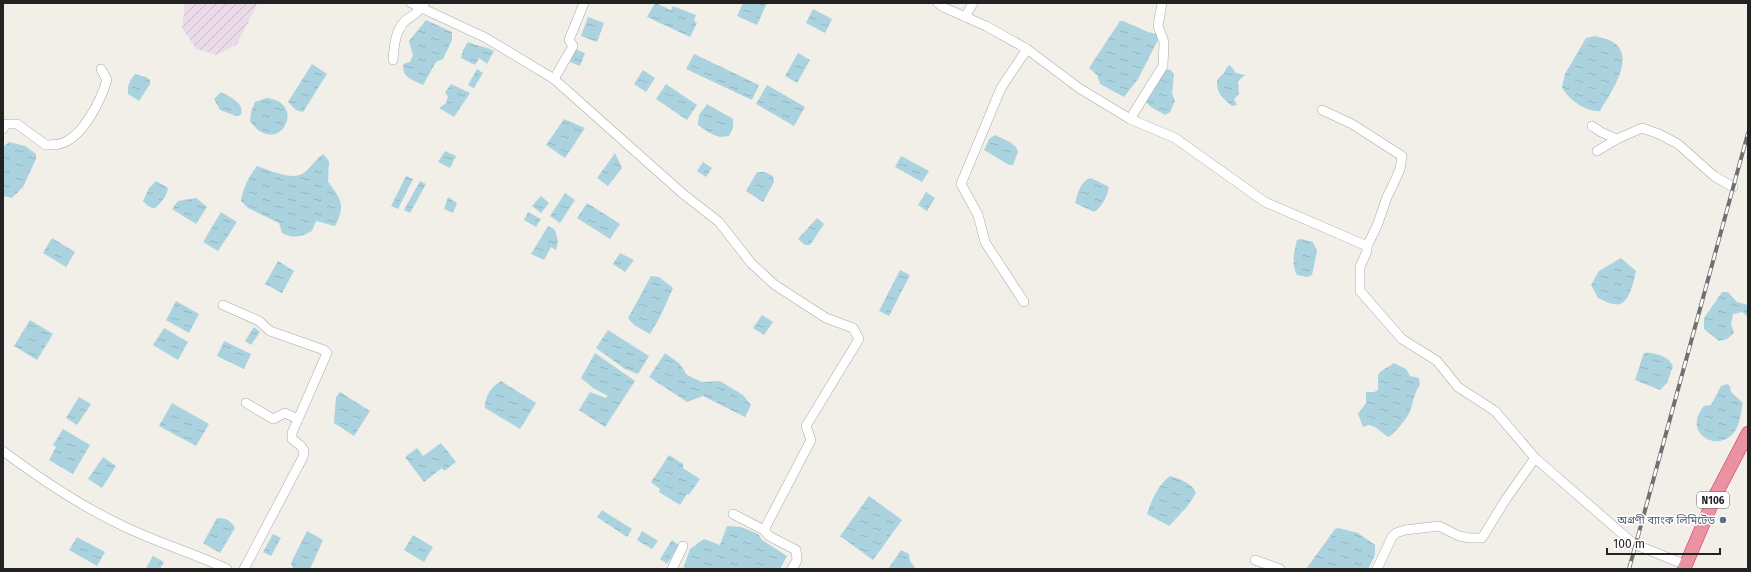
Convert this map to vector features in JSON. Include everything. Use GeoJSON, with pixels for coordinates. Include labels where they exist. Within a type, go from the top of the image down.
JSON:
{"type":"FeatureCollection","features":[{"type":"Feature","properties":{"kind":"highway","name":"N106"},"geometry":{"type":"LineString","coordinates":[[1687,568],[1716,494],[1748,433]]}},
{"type":"Feature","properties":{"kind":"highway","name":"N106"},"geometry":{"type":"LineString","coordinates":[[1687,568],[1748,446]]}},
{"type":"Feature","properties":{"kind":"street"},"geometry":{"type":"LineString","coordinates":[[411,3],[423,6],[486,38],[554,79],[682,193],[720,222],[751,263],[775,285],[826,318],[853,328],[859,339],[806,426],[811,440],[764,530]]}},
{"type":"Feature","properties":{"kind":"street"},"geometry":{"type":"LineString","coordinates":[[554,79],[573,46],[569,40],[584,3]]}},
{"type":"Feature","properties":{"kind":"street"},"geometry":{"type":"LineString","coordinates":[[938,3],[986,26],[1027,49],[1079,88],[1130,119],[1175,138],[1265,202],[1367,246]]}},
{"type":"Feature","properties":{"kind":"street"},"geometry":{"type":"LineString","coordinates":[[965,17],[973,3]]}},
{"type":"Feature","properties":{"kind":"street"},"geometry":{"type":"LineString","coordinates":[[1130,119],[1163,66],[1164,42],[1158,26],[1162,3]]}},
{"type":"Feature","properties":{"kind":"street"},"geometry":{"type":"LineString","coordinates":[[393,60],[396,38],[403,23],[423,6]]}},
{"type":"Feature","properties":{"kind":"street"},"geometry":{"type":"LineString","coordinates":[[1024,302],[986,242],[978,215],[961,184],[1001,88],[1027,49]]}},
{"type":"Feature","properties":{"kind":"street"},"geometry":{"type":"LineString","coordinates":[[3,129],[6,124],[16,124],[46,145],[66,142],[82,127],[103,93],[107,80],[101,69]]}},
{"type":"Feature","properties":{"kind":"street"},"geometry":{"type":"LineString","coordinates":[[1322,110],[1352,124],[1402,156],[1400,169],[1387,197],[1360,267],[1360,291],[1402,339],[1437,361],[1458,387],[1495,412],[1535,458],[1634,544],[1687,568]]}},
{"type":"Feature","properties":{"kind":"street"},"geometry":{"type":"LineString","coordinates":[[1592,126],[1617,139]]}},
{"type":"Feature","properties":{"kind":"street"},"geometry":{"type":"LineString","coordinates":[[1597,151],[1617,139],[1642,128],[1659,134],[1678,144],[1714,176],[1734,187]]}},
{"type":"Feature","properties":{"kind":"street"},"geometry":{"type":"LineString","coordinates":[[223,305],[259,321],[270,332],[324,350],[327,353],[292,433],[292,439],[301,446],[304,451],[303,457],[244,569]]}},
{"type":"Feature","properties":{"kind":"street"},"geometry":{"type":"LineString","coordinates":[[246,403],[273,419],[285,413],[298,419]]}},
{"type":"Feature","properties":{"kind":"street"},"geometry":{"type":"LineString","coordinates":[[3,451],[30,471],[75,500],[118,524],[227,569]]}},
{"type":"Feature","properties":{"kind":"street"},"geometry":{"type":"LineString","coordinates":[[1377,569],[1392,537],[1396,533],[1405,530],[1439,526],[1459,536],[1482,538],[1506,499],[1535,458]]}},
{"type":"Feature","properties":{"kind":"street"},"geometry":{"type":"LineString","coordinates":[[733,514],[764,530],[769,536],[796,550],[797,560],[792,569]]}},
{"type":"Feature","properties":{"kind":"street"},"geometry":{"type":"LineString","coordinates":[[672,569],[683,546]]}},
{"type":"Feature","properties":{"kind":"street"},"geometry":{"type":"LineString","coordinates":[[1255,560],[1280,569]]}},
{"type":"Feature","properties":{"kind":"shaded area"},"geometry":{"type":"Polygon","coordinates":[[[185,3],[258,3],[237,44],[217,55],[196,49],[182,28],[185,3]]]}},
{"type":"Feature","properties":{"kind":"water"},"geometry":{"type":"Polygon","coordinates":[[[655,3],[671,10],[673,6],[696,15],[694,21],[697,23],[690,37],[647,17],[655,3]]]}},
{"type":"Feature","properties":{"kind":"water"},"geometry":{"type":"Polygon","coordinates":[[[743,3],[767,3],[757,25],[737,16],[743,3]]]}},
{"type":"Feature","properties":{"kind":"water"},"geometry":{"type":"Polygon","coordinates":[[[813,9],[832,19],[825,33],[806,23],[813,9]]]}},
{"type":"Feature","properties":{"kind":"water"},"geometry":{"type":"Polygon","coordinates":[[[588,17],[604,23],[597,42],[581,36],[588,17]]]}},
{"type":"Feature","properties":{"kind":"water"},"geometry":{"type":"Polygon","coordinates":[[[426,20],[452,32],[452,40],[443,59],[436,62],[423,85],[408,78],[404,72],[403,64],[410,62],[413,55],[409,41],[426,20]]]}},
{"type":"Feature","properties":{"kind":"water"},"geometry":{"type":"Polygon","coordinates":[[[1120,21],[1156,34],[1159,38],[1138,79],[1124,97],[1100,84],[1097,75],[1089,68],[1120,21]]]}},
{"type":"Feature","properties":{"kind":"water"},"geometry":{"type":"Polygon","coordinates":[[[1595,36],[1613,42],[1620,49],[1622,57],[1622,66],[1615,86],[1600,111],[1594,111],[1578,104],[1568,96],[1562,87],[1565,74],[1586,38],[1595,36]]]}},
{"type":"Feature","properties":{"kind":"water"},"geometry":{"type":"Polygon","coordinates":[[[468,42],[494,51],[487,64],[479,58],[475,65],[461,58],[463,50],[468,42]]]}},
{"type":"Feature","properties":{"kind":"water"},"geometry":{"type":"Polygon","coordinates":[[[575,49],[585,53],[580,66],[570,62],[575,49]]]}},
{"type":"Feature","properties":{"kind":"water"},"geometry":{"type":"Polygon","coordinates":[[[798,53],[810,60],[797,83],[785,76],[798,53]]]}},
{"type":"Feature","properties":{"kind":"water"},"geometry":{"type":"Polygon","coordinates":[[[694,54],[759,85],[752,100],[686,69],[694,54]]]}},
{"type":"Feature","properties":{"kind":"water"},"geometry":{"type":"Polygon","coordinates":[[[312,64],[327,74],[303,112],[296,110],[288,102],[312,64]]]}},
{"type":"Feature","properties":{"kind":"water"},"geometry":{"type":"Polygon","coordinates":[[[1230,65],[1236,73],[1245,75],[1238,81],[1239,94],[1234,99],[1237,105],[1232,106],[1221,95],[1217,85],[1217,80],[1230,65]]]}},
{"type":"Feature","properties":{"kind":"water"},"geometry":{"type":"Polygon","coordinates":[[[477,69],[483,73],[474,88],[468,85],[477,69]]]}},
{"type":"Feature","properties":{"kind":"water"},"geometry":{"type":"Polygon","coordinates":[[[1165,69],[1171,70],[1174,75],[1172,93],[1175,101],[1170,112],[1165,115],[1151,107],[1146,102],[1165,69]]]}},
{"type":"Feature","properties":{"kind":"water"},"geometry":{"type":"Polygon","coordinates":[[[643,70],[655,78],[646,92],[634,84],[643,70]]]}},
{"type":"Feature","properties":{"kind":"water"},"geometry":{"type":"Polygon","coordinates":[[[135,74],[146,77],[150,80],[150,84],[139,101],[128,94],[129,83],[135,74]]]}},
{"type":"Feature","properties":{"kind":"water"},"geometry":{"type":"Polygon","coordinates":[[[451,84],[470,93],[454,117],[439,108],[446,103],[448,97],[445,92],[451,84]]]}},
{"type":"Feature","properties":{"kind":"water"},"geometry":{"type":"Polygon","coordinates":[[[666,84],[697,105],[687,120],[656,99],[666,84]]]}},
{"type":"Feature","properties":{"kind":"water"},"geometry":{"type":"Polygon","coordinates":[[[767,85],[805,107],[794,126],[756,104],[767,85]]]}},
{"type":"Feature","properties":{"kind":"water"},"geometry":{"type":"Polygon","coordinates":[[[221,92],[239,104],[242,111],[241,115],[236,116],[220,110],[214,99],[221,92]]]}},
{"type":"Feature","properties":{"kind":"water"},"geometry":{"type":"Polygon","coordinates":[[[267,98],[279,102],[286,109],[287,118],[285,126],[279,132],[270,135],[260,131],[250,121],[251,112],[255,102],[267,98]]]}},
{"type":"Feature","properties":{"kind":"water"},"geometry":{"type":"Polygon","coordinates":[[[707,104],[733,119],[733,127],[729,136],[716,136],[698,125],[699,115],[707,104]]]}},
{"type":"Feature","properties":{"kind":"water"},"geometry":{"type":"Polygon","coordinates":[[[564,119],[585,128],[565,158],[546,145],[564,119]]]}},
{"type":"Feature","properties":{"kind":"water"},"geometry":{"type":"Polygon","coordinates":[[[995,135],[1010,142],[1016,147],[1018,152],[1013,165],[1009,165],[984,150],[989,139],[995,135]]]}},
{"type":"Feature","properties":{"kind":"water"},"geometry":{"type":"Polygon","coordinates":[[[9,142],[25,146],[36,154],[36,159],[23,187],[12,198],[3,196],[3,147],[9,142]]]}},
{"type":"Feature","properties":{"kind":"water"},"geometry":{"type":"Polygon","coordinates":[[[445,151],[456,156],[450,168],[438,162],[445,151]]]}},
{"type":"Feature","properties":{"kind":"water"},"geometry":{"type":"Polygon","coordinates":[[[615,153],[622,168],[608,186],[597,178],[615,153]]]}},
{"type":"Feature","properties":{"kind":"water"},"geometry":{"type":"Polygon","coordinates":[[[323,154],[329,161],[328,182],[339,198],[341,208],[335,226],[316,221],[312,231],[301,236],[290,236],[282,233],[279,223],[248,208],[241,201],[247,182],[257,166],[288,176],[295,176],[305,172],[323,154]]]}},
{"type":"Feature","properties":{"kind":"water"},"geometry":{"type":"Polygon","coordinates":[[[901,156],[929,171],[922,182],[895,167],[901,156]]]}},
{"type":"Feature","properties":{"kind":"water"},"geometry":{"type":"Polygon","coordinates":[[[703,162],[712,168],[706,177],[697,171],[703,162]]]}},
{"type":"Feature","properties":{"kind":"water"},"geometry":{"type":"Polygon","coordinates":[[[757,172],[765,172],[773,176],[774,182],[763,202],[746,191],[757,172]]]}},
{"type":"Feature","properties":{"kind":"water"},"geometry":{"type":"Polygon","coordinates":[[[406,176],[413,179],[398,209],[391,206],[406,176]]]}},
{"type":"Feature","properties":{"kind":"water"},"geometry":{"type":"Polygon","coordinates":[[[1091,178],[1109,187],[1104,201],[1094,212],[1075,203],[1078,191],[1084,182],[1091,178]]]}},
{"type":"Feature","properties":{"kind":"water"},"geometry":{"type":"Polygon","coordinates":[[[156,181],[168,188],[163,199],[155,208],[148,206],[143,201],[149,188],[156,181]]]}},
{"type":"Feature","properties":{"kind":"water"},"geometry":{"type":"Polygon","coordinates":[[[420,181],[426,184],[410,213],[404,210],[420,181]]]}},
{"type":"Feature","properties":{"kind":"water"},"geometry":{"type":"Polygon","coordinates":[[[926,192],[935,198],[927,211],[918,205],[926,192]]]}},
{"type":"Feature","properties":{"kind":"water"},"geometry":{"type":"Polygon","coordinates":[[[565,193],[575,200],[560,223],[550,216],[565,193]]]}},
{"type":"Feature","properties":{"kind":"water"},"geometry":{"type":"Polygon","coordinates":[[[541,196],[549,203],[541,213],[532,206],[541,196]]]}},
{"type":"Feature","properties":{"kind":"water"},"geometry":{"type":"Polygon","coordinates":[[[448,197],[457,203],[453,213],[444,209],[448,197]]]}},
{"type":"Feature","properties":{"kind":"water"},"geometry":{"type":"Polygon","coordinates":[[[196,198],[207,207],[196,224],[172,209],[178,201],[196,198]]]}},
{"type":"Feature","properties":{"kind":"water"},"geometry":{"type":"Polygon","coordinates":[[[587,203],[620,224],[610,239],[577,218],[587,203]]]}},
{"type":"Feature","properties":{"kind":"water"},"geometry":{"type":"Polygon","coordinates":[[[221,212],[237,222],[218,251],[203,242],[221,212]]]}},
{"type":"Feature","properties":{"kind":"water"},"geometry":{"type":"Polygon","coordinates":[[[528,212],[541,219],[536,227],[524,220],[528,212]]]}},
{"type":"Feature","properties":{"kind":"water"},"geometry":{"type":"Polygon","coordinates":[[[817,218],[824,224],[810,245],[805,245],[798,239],[817,218]]]}},
{"type":"Feature","properties":{"kind":"water"},"geometry":{"type":"Polygon","coordinates":[[[548,226],[555,230],[558,241],[556,250],[551,247],[544,260],[531,254],[548,226]]]}},
{"type":"Feature","properties":{"kind":"water"},"geometry":{"type":"Polygon","coordinates":[[[52,238],[75,252],[66,267],[43,253],[52,238]]]}},
{"type":"Feature","properties":{"kind":"water"},"geometry":{"type":"Polygon","coordinates":[[[1301,239],[1313,242],[1317,251],[1312,275],[1307,277],[1297,275],[1294,266],[1294,253],[1297,240],[1301,239]]]}},
{"type":"Feature","properties":{"kind":"water"},"geometry":{"type":"Polygon","coordinates":[[[620,253],[634,260],[625,272],[613,264],[620,253]]]}},
{"type":"Feature","properties":{"kind":"water"},"geometry":{"type":"Polygon","coordinates":[[[1621,258],[1636,271],[1630,293],[1627,298],[1619,304],[1613,304],[1598,298],[1591,285],[1599,271],[1621,258]]]}},
{"type":"Feature","properties":{"kind":"water"},"geometry":{"type":"Polygon","coordinates":[[[278,261],[294,271],[282,293],[265,284],[278,261]]]}},
{"type":"Feature","properties":{"kind":"water"},"geometry":{"type":"Polygon","coordinates":[[[900,270],[910,275],[889,316],[879,311],[900,270]]]}},
{"type":"Feature","properties":{"kind":"water"},"geometry":{"type":"Polygon","coordinates":[[[651,276],[659,277],[673,288],[660,317],[650,334],[634,325],[628,318],[651,276]]]}},
{"type":"Feature","properties":{"kind":"water"},"geometry":{"type":"Polygon","coordinates":[[[1722,292],[1728,292],[1737,302],[1748,305],[1748,317],[1742,312],[1733,314],[1731,324],[1734,333],[1727,339],[1719,341],[1704,329],[1704,318],[1722,292]]]}},
{"type":"Feature","properties":{"kind":"water"},"geometry":{"type":"Polygon","coordinates":[[[176,301],[199,314],[189,333],[166,320],[176,301]]]}},
{"type":"Feature","properties":{"kind":"water"},"geometry":{"type":"Polygon","coordinates":[[[762,315],[773,322],[764,335],[753,328],[762,315]]]}},
{"type":"Feature","properties":{"kind":"water"},"geometry":{"type":"Polygon","coordinates":[[[30,320],[53,334],[37,360],[14,346],[30,320]]]}},
{"type":"Feature","properties":{"kind":"water"},"geometry":{"type":"Polygon","coordinates":[[[254,327],[260,332],[251,345],[245,341],[254,327]]]}},
{"type":"Feature","properties":{"kind":"water"},"geometry":{"type":"Polygon","coordinates":[[[164,328],[188,342],[178,360],[153,345],[164,328]]]}},
{"type":"Feature","properties":{"kind":"water"},"geometry":{"type":"Polygon","coordinates":[[[608,330],[649,356],[638,374],[625,369],[596,348],[608,330]]]}},
{"type":"Feature","properties":{"kind":"water"},"geometry":{"type":"Polygon","coordinates":[[[224,341],[251,354],[244,369],[217,356],[224,341]]]}},
{"type":"Feature","properties":{"kind":"water"},"geometry":{"type":"Polygon","coordinates":[[[595,353],[635,381],[605,427],[579,410],[590,392],[606,398],[608,396],[593,388],[581,378],[595,353]]]}},
{"type":"Feature","properties":{"kind":"water"},"geometry":{"type":"Polygon","coordinates":[[[665,353],[679,363],[687,375],[702,382],[720,381],[743,395],[751,405],[745,417],[703,396],[687,402],[649,377],[665,353]]]}},
{"type":"Feature","properties":{"kind":"water"},"geometry":{"type":"Polygon","coordinates":[[[1645,353],[1653,353],[1661,356],[1668,360],[1673,366],[1667,383],[1660,390],[1635,380],[1645,353]]]}},
{"type":"Feature","properties":{"kind":"water"},"geometry":{"type":"Polygon","coordinates":[[[1394,363],[1406,369],[1410,376],[1419,378],[1420,385],[1407,417],[1397,430],[1388,437],[1375,427],[1369,425],[1363,427],[1358,414],[1366,403],[1366,392],[1374,392],[1378,390],[1378,376],[1380,372],[1394,363]]]}},
{"type":"Feature","properties":{"kind":"water"},"geometry":{"type":"Polygon","coordinates":[[[501,381],[536,403],[520,429],[485,408],[489,392],[501,381]]]}},
{"type":"Feature","properties":{"kind":"water"},"geometry":{"type":"Polygon","coordinates":[[[1727,384],[1730,386],[1731,392],[1743,403],[1738,425],[1732,435],[1724,440],[1715,441],[1707,439],[1700,433],[1697,426],[1698,416],[1704,406],[1711,405],[1721,386],[1727,384]]]}},
{"type":"Feature","properties":{"kind":"water"},"geometry":{"type":"Polygon","coordinates":[[[340,392],[370,411],[354,436],[334,423],[336,397],[340,392]]]}},
{"type":"Feature","properties":{"kind":"water"},"geometry":{"type":"Polygon","coordinates":[[[79,397],[91,404],[77,425],[66,418],[79,397]]]}},
{"type":"Feature","properties":{"kind":"water"},"geometry":{"type":"Polygon","coordinates":[[[172,403],[209,424],[196,446],[159,426],[172,403]]]}},
{"type":"Feature","properties":{"kind":"water"},"geometry":{"type":"Polygon","coordinates":[[[63,429],[90,445],[73,474],[49,460],[56,447],[53,445],[63,429]]]}},
{"type":"Feature","properties":{"kind":"water"},"geometry":{"type":"Polygon","coordinates":[[[441,443],[456,462],[444,471],[442,468],[424,482],[405,457],[417,448],[423,456],[441,443]]]}},
{"type":"Feature","properties":{"kind":"water"},"geometry":{"type":"Polygon","coordinates":[[[669,455],[683,464],[683,468],[700,479],[680,505],[659,492],[660,489],[651,482],[669,455]]]}},
{"type":"Feature","properties":{"kind":"water"},"geometry":{"type":"Polygon","coordinates":[[[103,457],[116,466],[102,488],[88,479],[103,457]]]}},
{"type":"Feature","properties":{"kind":"water"},"geometry":{"type":"Polygon","coordinates":[[[1170,476],[1189,484],[1196,493],[1187,507],[1169,526],[1147,514],[1162,484],[1170,476]]]}},
{"type":"Feature","properties":{"kind":"water"},"geometry":{"type":"Polygon","coordinates":[[[869,496],[902,520],[873,560],[840,536],[869,496]]]}},
{"type":"Feature","properties":{"kind":"water"},"geometry":{"type":"Polygon","coordinates":[[[602,510],[632,529],[627,537],[597,517],[602,510]]]}},
{"type":"Feature","properties":{"kind":"water"},"geometry":{"type":"Polygon","coordinates":[[[217,518],[228,520],[235,528],[220,553],[203,543],[217,518]]]}},
{"type":"Feature","properties":{"kind":"water"},"geometry":{"type":"Polygon","coordinates":[[[727,526],[741,527],[758,534],[762,540],[787,556],[780,569],[683,569],[690,549],[704,539],[720,545],[727,526]]]}},
{"type":"Feature","properties":{"kind":"water"},"geometry":{"type":"Polygon","coordinates":[[[1338,528],[1358,533],[1375,545],[1375,555],[1368,569],[1306,569],[1335,529],[1338,528]]]}},
{"type":"Feature","properties":{"kind":"water"},"geometry":{"type":"Polygon","coordinates":[[[307,531],[323,540],[310,569],[293,569],[291,563],[307,531]]]}},
{"type":"Feature","properties":{"kind":"water"},"geometry":{"type":"Polygon","coordinates":[[[642,531],[658,541],[652,549],[637,540],[642,531]]]}},
{"type":"Feature","properties":{"kind":"water"},"geometry":{"type":"Polygon","coordinates":[[[273,534],[281,538],[271,556],[263,552],[273,534]]]}},
{"type":"Feature","properties":{"kind":"water"},"geometry":{"type":"Polygon","coordinates":[[[413,535],[433,547],[424,562],[404,550],[413,535]]]}},
{"type":"Feature","properties":{"kind":"water"},"geometry":{"type":"Polygon","coordinates":[[[77,537],[105,552],[97,566],[69,550],[77,537]]]}},
{"type":"Feature","properties":{"kind":"water"},"geometry":{"type":"Polygon","coordinates":[[[672,540],[679,545],[667,564],[660,559],[672,540]]]}},
{"type":"Feature","properties":{"kind":"water"},"geometry":{"type":"Polygon","coordinates":[[[901,550],[909,554],[910,561],[916,569],[888,569],[901,550]]]}},
{"type":"Feature","properties":{"kind":"water"},"geometry":{"type":"Polygon","coordinates":[[[153,556],[164,562],[160,569],[146,568],[153,556]]]}},
{"type":"Feature","properties":{"kind":"railway"},"geometry":{"type":"LineString","coordinates":[[1629,569],[1748,133]]}},
{"type":"Feature","properties":{"kind":"place","name":"অগ্রণী ব্যাংক লিমিটেড"},"geometry":{"type":"Point","coordinates":[1723,520]}}]}
